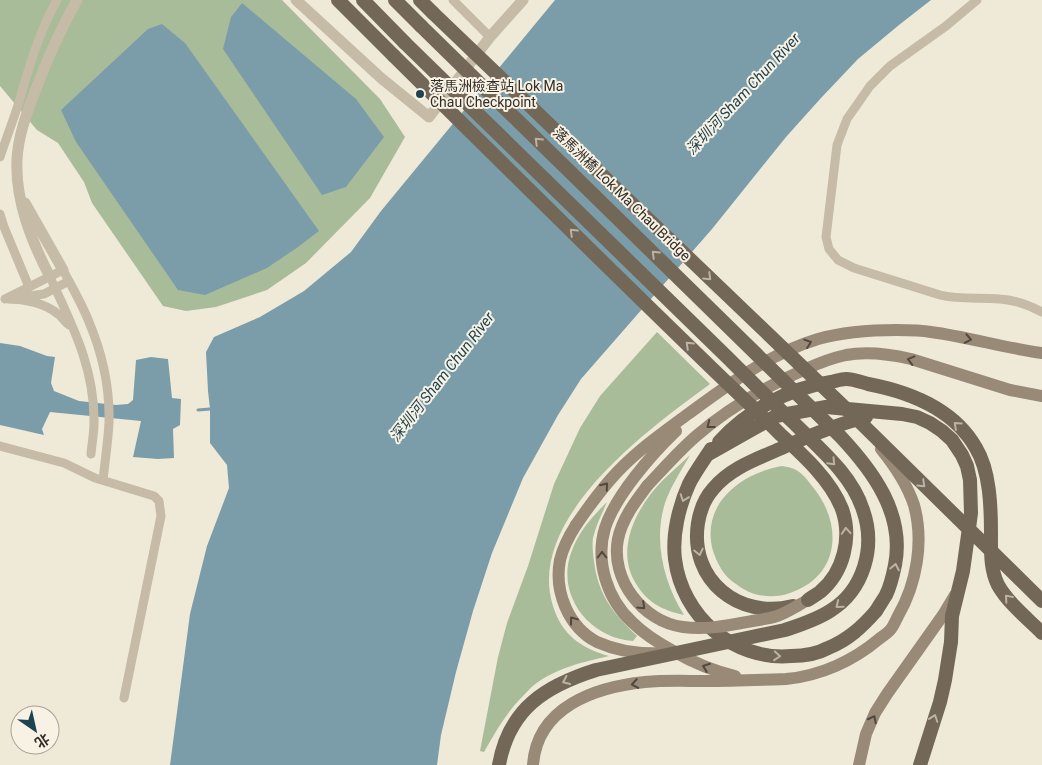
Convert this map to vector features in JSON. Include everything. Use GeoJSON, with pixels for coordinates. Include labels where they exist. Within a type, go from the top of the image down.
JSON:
{"type":"FeatureCollection","features":[{"type":"Feature","properties":{"kind":"main road"},"geometry":{"type":"LineString","coordinates":[[338,0],[723,380],[814,467],[835,495],[842,508],[846,525],[844,554],[839,567],[830,581],[821,591],[808,600],[778,616],[738,624],[698,628],[681,627],[665,622],[646,611],[629,592],[622,579],[616,552],[622,524],[647,486],[695,437],[728,412],[763,390],[829,360],[846,355],[877,353],[911,359],[1010,390],[1042,396]]}},
{"type":"Feature","properties":{"kind":"main road"},"geometry":{"type":"LineString","coordinates":[[363,0],[838,467],[858,496],[866,522],[869,548],[861,577],[854,590],[831,611],[816,619],[784,630],[596,670],[574,677],[540,696],[514,722],[506,738],[499,765]]}},
{"type":"Feature","properties":{"kind":"main road","name":"落馬洲橋 Lok Ma Chau Bridge"},"geometry":{"type":"LineString","coordinates":[[395,0],[840,436],[855,452],[881,488],[895,523],[897,557],[886,594],[876,611],[848,638],[827,649],[804,656],[782,657],[760,654],[740,648],[718,635],[694,610],[685,594],[679,576],[675,558],[675,538],[678,518],[689,484],[707,455]]}},
{"type":"Feature","properties":{"kind":"main road","name":"落馬洲橋 Lok Ma Chau Bridge"},"geometry":{"type":"LineString","coordinates":[[420,0],[863,425],[1042,601]]}},
{"type":"Feature","properties":{"kind":"main road"},"geometry":{"type":"LineString","coordinates":[[681,652],[635,652],[618,649],[595,640],[575,624],[562,601],[558,573],[564,546],[576,525],[610,479],[630,460],[675,423],[750,370],[777,355],[812,341],[839,334],[895,330],[930,332],[1042,353]]}},
{"type":"Feature","properties":{"kind":"main road"},"geometry":{"type":"LineString","coordinates":[[707,455],[725,436],[754,412],[780,397],[800,389],[846,379],[886,388],[919,399],[954,422],[963,430],[976,448],[984,465],[986,476],[991,518],[991,562],[998,584],[1006,596],[1042,633]]}},
{"type":"Feature","properties":{"kind":"main road"},"geometry":{"type":"LineString","coordinates":[[707,455],[733,419],[763,390]]}},
{"type":"Feature","properties":{"kind":"main road"},"geometry":{"type":"LineString","coordinates":[[716,394],[673,434],[650,459],[612,511],[605,528],[601,557],[607,583],[619,607],[631,622],[663,646],[706,667],[743,677],[762,678],[822,671]]}},
{"type":"Feature","properties":{"kind":"main road"},"geometry":{"type":"LineString","coordinates":[[707,455],[776,416],[826,408],[902,414],[917,417],[942,430],[952,440],[967,466],[970,480],[971,513],[959,588],[952,616],[950,651],[945,680],[920,765]]}},
{"type":"Feature","properties":{"kind":"main road"},"geometry":{"type":"LineString","coordinates":[[808,600],[782,609],[754,608],[741,604],[718,588],[702,564],[697,547],[699,516],[704,502],[712,489],[725,477],[754,460],[822,430],[847,422],[867,417],[902,414]]}},
{"type":"Feature","properties":{"kind":"main road"},"geometry":{"type":"LineString","coordinates":[[533,765],[535,750],[541,734],[549,722],[582,698],[595,693],[645,682],[793,678],[812,675],[842,664],[865,651],[891,629],[903,608],[911,587],[917,562],[919,543],[918,523],[907,488],[863,425]]}},
{"type":"Feature","properties":{"kind":"main road"},"geometry":{"type":"LineString","coordinates":[[859,765],[866,734],[875,713],[946,611],[959,588]]}},
{"type":"Feature","properties":{"kind":"street"},"geometry":{"type":"LineString","coordinates":[[0,158],[31,60],[48,16],[57,0]]}},
{"type":"Feature","properties":{"kind":"street"},"geometry":{"type":"LineString","coordinates":[[77,0],[43,70],[23,125],[17,160],[20,195],[25,218],[36,250],[82,349],[90,379],[94,424],[91,454]]}},
{"type":"Feature","properties":{"kind":"street"},"geometry":{"type":"LineString","coordinates":[[296,0],[381,78],[428,117],[490,37],[522,0]]}},
{"type":"Feature","properties":{"kind":"street"},"geometry":{"type":"LineString","coordinates":[[453,0],[490,37]]}},
{"type":"Feature","properties":{"kind":"street"},"geometry":{"type":"LineString","coordinates":[[976,0],[946,26],[890,66],[870,86],[847,119],[837,145],[826,237],[829,249],[838,260],[854,268],[952,298],[999,298],[1023,304],[1042,312]]}},
{"type":"Feature","properties":{"kind":"street"},"geometry":{"type":"LineString","coordinates":[[20,195],[69,281],[100,350],[109,424],[103,480]]}},
{"type":"Feature","properties":{"kind":"street"},"geometry":{"type":"LineString","coordinates":[[0,214],[29,287]]}},
{"type":"Feature","properties":{"kind":"street"},"geometry":{"type":"LineString","coordinates":[[4,299],[63,270]]}},
{"type":"Feature","properties":{"kind":"street"},"geometry":{"type":"LineString","coordinates":[[4,299],[44,294],[69,281]]}},
{"type":"Feature","properties":{"kind":"street"},"geometry":{"type":"LineString","coordinates":[[4,299],[23,299],[40,305],[57,313],[74,331]]}},
{"type":"Feature","properties":{"kind":"street"},"geometry":{"type":"LineString","coordinates":[[0,446],[64,463],[94,478],[154,496],[159,501],[161,516],[124,698]]}},
{"type":"Feature","properties":{"kind":"green space"},"geometry":{"type":"Polygon","coordinates":[[[0,0],[282,0],[380,99],[405,137],[370,198],[306,263],[267,290],[216,307],[186,311],[163,306],[92,203],[84,182],[58,143],[37,130],[0,86],[0,0]]]}},
{"type":"Feature","properties":{"kind":"green space"},"geometry":{"type":"Polygon","coordinates":[[[657,332],[710,384],[656,425],[598,478],[575,509],[557,540],[549,573],[553,606],[567,632],[581,644],[609,656],[580,663],[542,679],[517,702],[484,752],[480,751],[498,657],[507,623],[528,566],[554,484],[580,428],[600,396],[657,332]]]}},
{"type":"Feature","properties":{"kind":"green space"},"geometry":{"type":"Polygon","coordinates":[[[690,455],[667,497],[660,532],[660,547],[666,576],[684,615],[662,608],[645,595],[635,582],[629,569],[627,556],[632,528],[644,503],[662,481],[690,455]]]}},
{"type":"Feature","properties":{"kind":"green space"},"geometry":{"type":"Polygon","coordinates":[[[782,466],[792,468],[803,475],[822,501],[829,516],[832,547],[827,562],[819,574],[807,585],[785,595],[764,596],[754,594],[742,588],[728,578],[722,569],[713,551],[711,534],[713,519],[718,505],[727,493],[752,476],[782,466]]]}},
{"type":"Feature","properties":{"kind":"green space"},"geometry":{"type":"Polygon","coordinates":[[[607,502],[593,538],[596,573],[608,603],[637,636],[633,641],[617,638],[603,632],[590,623],[572,599],[568,584],[571,553],[577,538],[607,502]]]}},
{"type":"Feature","properties":{"kind":"water","name":"深圳河 Sham Chun River"},"geometry":{"type":"Polygon","coordinates":[[[555,0],[931,0],[858,59],[821,98],[786,137],[712,229],[581,379],[558,415],[523,478],[492,553],[456,672],[441,735],[437,765],[170,765],[190,614],[207,546],[229,488],[227,465],[210,443],[206,352],[214,337],[260,317],[304,291],[351,252],[381,211],[555,0]]]}},
{"type":"Feature","properties":{"kind":"water"},"geometry":{"type":"Polygon","coordinates":[[[242,3],[356,99],[384,137],[346,187],[322,195],[223,49],[231,17],[242,3]]]}},
{"type":"Feature","properties":{"kind":"water"},"geometry":{"type":"Polygon","coordinates":[[[162,24],[185,43],[319,231],[267,268],[205,295],[178,290],[76,142],[61,110],[148,29],[162,24]]]}},
{"type":"Feature","properties":{"kind":"water"},"geometry":{"type":"Polygon","coordinates":[[[0,343],[20,346],[55,357],[51,383],[54,391],[79,401],[116,405],[128,404],[133,400],[136,360],[151,357],[168,359],[172,398],[181,399],[180,425],[173,429],[174,458],[133,457],[141,421],[50,412],[42,429],[44,435],[0,425],[0,343]]]}},
{"type":"Feature","properties":{"kind":"waterway"},"geometry":{"type":"LineString","coordinates":[[198,410],[210,409]]}},
{"type":"Feature","properties":{"kind":"place","name":"落馬洲檢查站 Lok Ma Chau Checkpoint"},"geometry":{"type":"Point","coordinates":[420,94]}}]}
